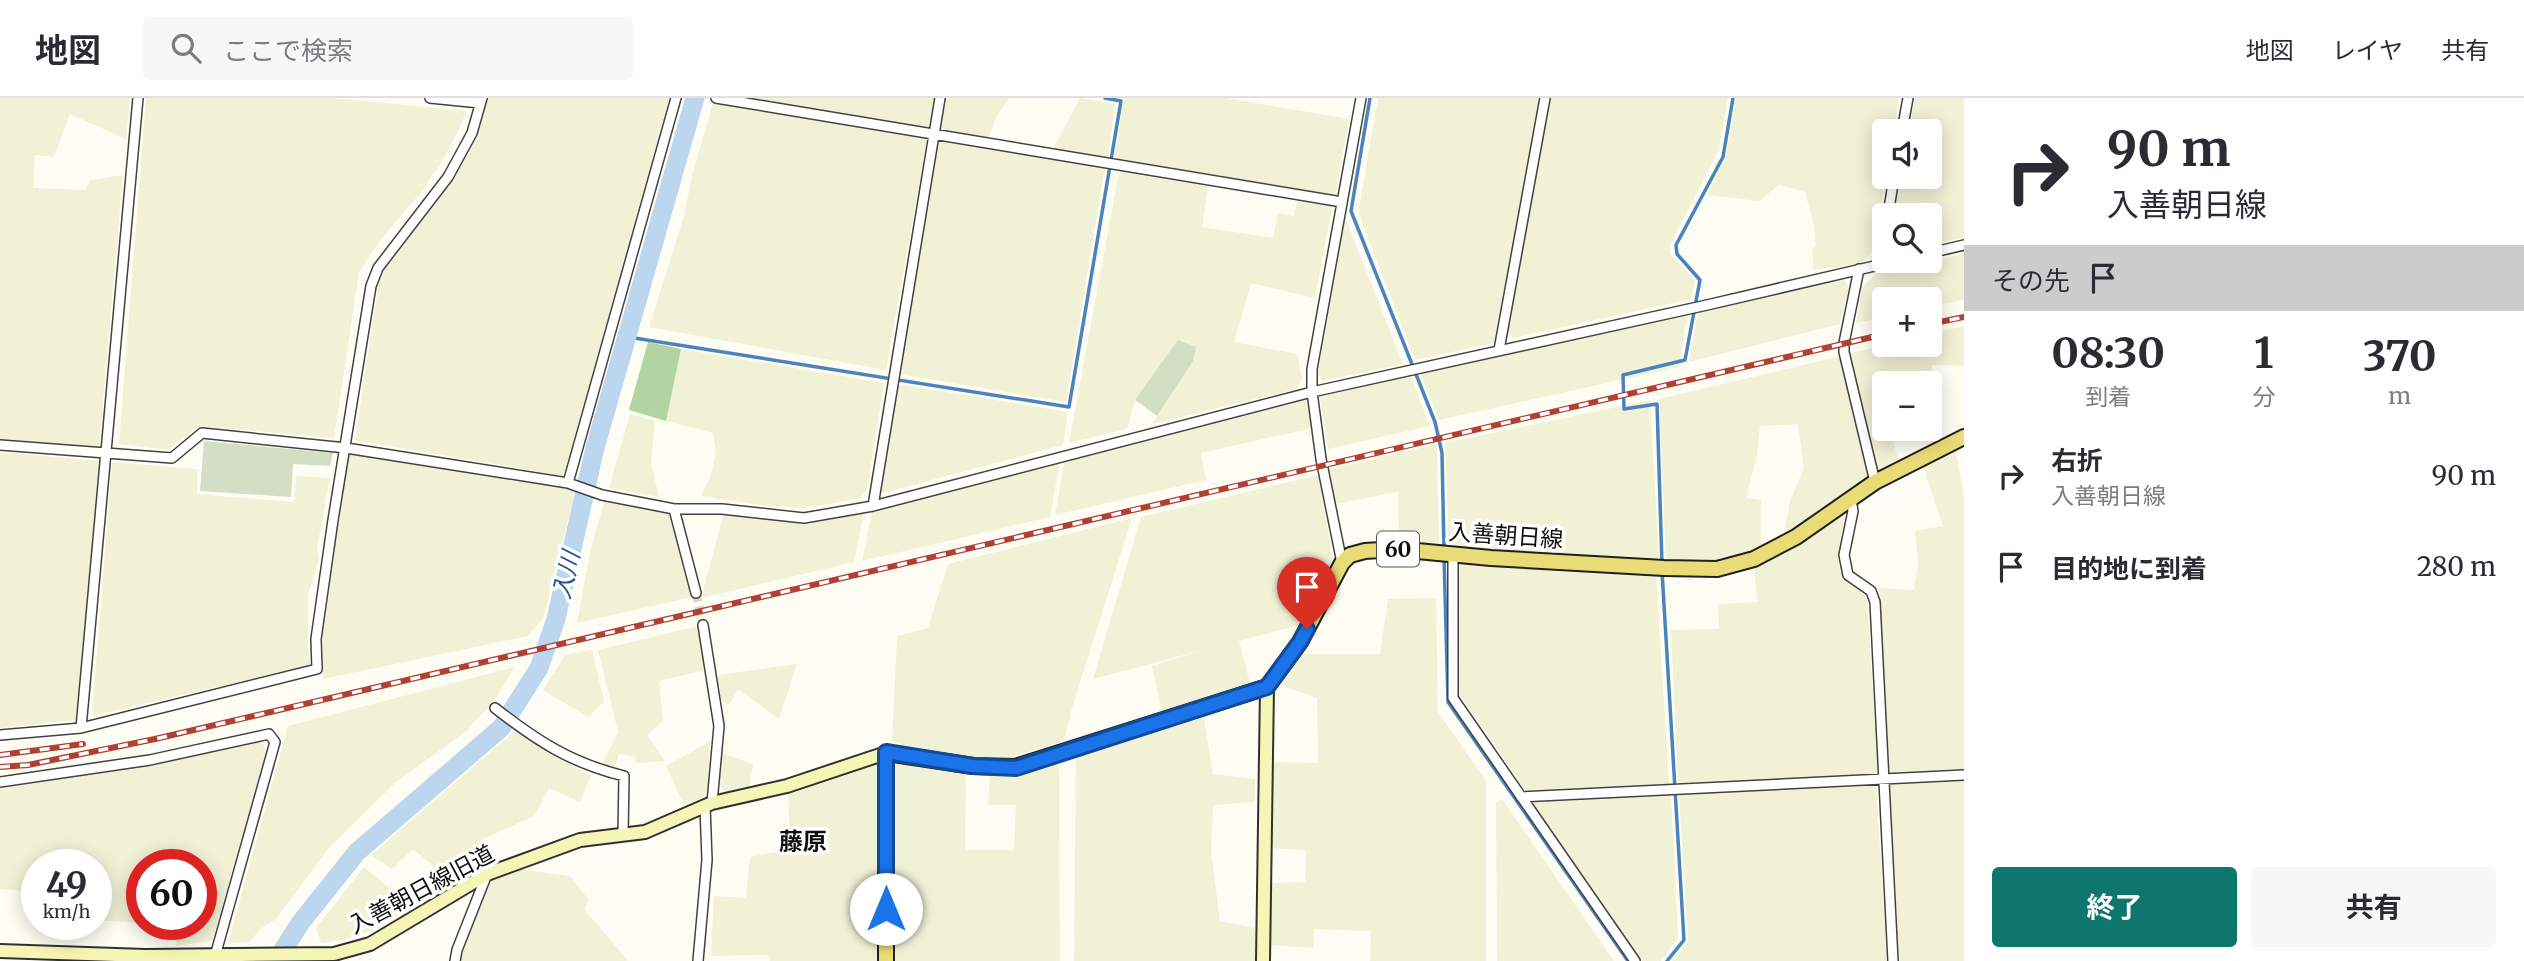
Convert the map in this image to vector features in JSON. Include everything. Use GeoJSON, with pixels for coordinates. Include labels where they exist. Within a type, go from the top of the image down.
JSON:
{"type":"FeatureCollection","features":[{"type":"Feature","properties":{"kind":"main road","name":"入善朝日線"},"geometry":{"type":"LineString","coordinates":[[1342,563],[1350,555],[1377,550],[1651,568],[1717,569],[1754,559],[1796,537],[1875,482],[1964,437]]}},
{"type":"Feature","properties":{"kind":"main road"},"geometry":{"type":"LineString","coordinates":[[886,961],[886,752],[973,766],[1016,768],[1267,687],[1300,642],[1342,563]]}},
{"type":"Feature","properties":{"kind":"street"},"geometry":{"type":"LineString","coordinates":[[81,728],[138,98]]}},
{"type":"Feature","properties":{"kind":"street"},"geometry":{"type":"LineString","coordinates":[[0,736],[81,728],[317,668],[316,639],[371,286],[378,268],[448,177],[472,133],[481,100],[430,98]]}},
{"type":"Feature","properties":{"kind":"street"},"geometry":{"type":"LineString","coordinates":[[568,483],[676,98]]}},
{"type":"Feature","properties":{"kind":"street"},"geometry":{"type":"LineString","coordinates":[[716,98],[1342,202]]}},
{"type":"Feature","properties":{"kind":"street"},"geometry":{"type":"LineString","coordinates":[[873,506],[940,98]]}},
{"type":"Feature","properties":{"kind":"street"},"geometry":{"type":"LineString","coordinates":[[1342,563],[1321,459],[1312,392],[1312,369],[1361,98]]}},
{"type":"Feature","properties":{"kind":"street"},"geometry":{"type":"LineString","coordinates":[[1499,350],[1545,98]]}},
{"type":"Feature","properties":{"kind":"street"},"geometry":{"type":"LineString","coordinates":[[1904,119],[1908,98]]}},
{"type":"Feature","properties":{"kind":"street"},"geometry":{"type":"LineString","coordinates":[[1942,250],[1964,245]]}},
{"type":"Feature","properties":{"kind":"street"},"geometry":{"type":"LineString","coordinates":[[0,445],[172,458],[202,433],[346,448],[568,483],[603,495],[674,509],[722,509],[804,518],[873,506],[1312,392],[1872,266]]}},
{"type":"Feature","properties":{"kind":"street"},"geometry":{"type":"LineString","coordinates":[[1859,270],[1844,352],[1875,482]]}},
{"type":"Feature","properties":{"kind":"street"},"geometry":{"type":"LineString","coordinates":[[1851,500],[1853,511],[1844,555],[1849,575],[1871,591],[1875,602],[1893,961]]}},
{"type":"Feature","properties":{"kind":"street"},"geometry":{"type":"LineString","coordinates":[[674,509],[696,593]]}},
{"type":"Feature","properties":{"kind":"street"},"geometry":{"type":"LineString","coordinates":[[1453,553],[1453,698],[1635,961]]}},
{"type":"Feature","properties":{"kind":"street"},"geometry":{"type":"LineString","coordinates":[[698,961],[707,860],[708,804],[719,726],[703,625]]}},
{"type":"Feature","properties":{"kind":"street"},"geometry":{"type":"LineString","coordinates":[[1263,961],[1267,687]]}},
{"type":"Feature","properties":{"kind":"street"},"geometry":{"type":"LineString","coordinates":[[495,708],[542,744],[593,768],[624,776],[623,834]]}},
{"type":"Feature","properties":{"kind":"street"},"geometry":{"type":"LineString","coordinates":[[0,782],[150,760],[269,734],[275,742],[215,956]]}},
{"type":"Feature","properties":{"kind":"street","name":"入善朝日線旧道"},"geometry":{"type":"LineString","coordinates":[[0,951],[145,957],[253,958],[303,954],[321,957],[370,944],[487,874],[580,840],[645,832],[708,804],[787,786],[886,752]]}},
{"type":"Feature","properties":{"kind":"street"},"geometry":{"type":"LineString","coordinates":[[1521,797],[1964,775]]}},
{"type":"Feature","properties":{"kind":"street"},"geometry":{"type":"LineString","coordinates":[[455,961],[487,874]]}},
{"type":"Feature","properties":{"kind":"green space"},"geometry":{"type":"Polygon","coordinates":[[[0,98],[130,98],[126,139],[70,114],[54,157],[35,155],[33,188],[85,190],[90,180],[123,175],[99,447],[0,439],[0,98]]]}},
{"type":"Feature","properties":{"kind":"green space"},"geometry":{"type":"Polygon","coordinates":[[[146,98],[332,98],[467,111],[449,150],[422,191],[381,239],[359,272],[334,438],[199,426],[168,450],[119,444],[146,98]]]}},
{"type":"Feature","properties":{"kind":"green space"},"geometry":{"type":"Polygon","coordinates":[[[488,98],[669,98],[564,476],[355,440],[378,288],[384,270],[450,184],[478,135],[488,98]]]}},
{"type":"Feature","properties":{"kind":"green space"},"geometry":{"type":"Polygon","coordinates":[[[753,98],[935,98],[930,130],[753,98]]]}},
{"type":"Feature","properties":{"kind":"green space"},"geometry":{"type":"Polygon","coordinates":[[[944,98],[1009,98],[996,117],[988,140],[941,131],[939,125],[944,98]]]}},
{"type":"Feature","properties":{"kind":"green space"},"geometry":{"type":"Polygon","coordinates":[[[1080,98],[1115,104],[1108,159],[1053,149],[1080,98]]]}},
{"type":"Feature","properties":{"kind":"green space"},"geometry":{"type":"Polygon","coordinates":[[[1124,98],[1226,98],[1349,119],[1336,192],[1330,195],[1114,161],[1124,98]]]}},
{"type":"Feature","properties":{"kind":"green space"},"geometry":{"type":"Polygon","coordinates":[[[1378,98],[1540,98],[1494,343],[1415,360],[1362,223],[1359,208],[1378,98]]]}},
{"type":"Feature","properties":{"kind":"green space"},"geometry":{"type":"Polygon","coordinates":[[[1549,98],[1728,98],[1718,152],[1670,245],[1670,254],[1695,280],[1691,299],[1513,338],[1508,333],[1549,98]]]}},
{"type":"Feature","properties":{"kind":"green space"},"geometry":{"type":"Polygon","coordinates":[[[1736,98],[1899,98],[1896,119],[1872,119],[1872,189],[1884,189],[1881,203],[1872,203],[1872,251],[1862,263],[1814,270],[1814,226],[1805,192],[1779,185],[1759,201],[1707,195],[1726,158],[1736,98]]]}},
{"type":"Feature","properties":{"kind":"green space"},"geometry":{"type":"Polygon","coordinates":[[[1915,98],[1964,98],[1964,237],[1942,242],[1942,203],[1896,203],[1899,189],[1942,189],[1942,119],[1911,119],[1915,98]]]}},
{"type":"Feature","properties":{"kind":"green space"},"geometry":{"type":"Polygon","coordinates":[[[713,103],[927,139],[886,370],[649,327],[684,216],[692,176],[713,103]]]}},
{"type":"Feature","properties":{"kind":"green space"},"geometry":{"type":"Polygon","coordinates":[[[937,141],[1105,167],[1066,402],[898,374],[937,141]]]}},
{"type":"Feature","properties":{"kind":"green space"},"geometry":{"type":"Polygon","coordinates":[[[1119,172],[1208,186],[1202,227],[1273,238],[1278,213],[1294,216],[1297,201],[1332,207],[1315,298],[1251,283],[1234,342],[1297,354],[1302,379],[1297,389],[1152,424],[1193,361],[1196,347],[1135,400],[1127,429],[1069,443],[1119,172]]]}},
{"type":"Feature","properties":{"kind":"green space"},"geometry":{"type":"Polygon","coordinates":[[[1345,217],[1403,364],[1322,381],[1318,374],[1345,217]]]}},
{"type":"Feature","properties":{"kind":"green space"},"geometry":{"type":"Polygon","coordinates":[[[1964,254],[1964,300],[1942,305],[1942,287],[1872,287],[1872,320],[1856,323],[1862,287],[1877,273],[1942,273],[1942,259],[1964,254]]]}},
{"type":"Feature","properties":{"kind":"green space"},"geometry":{"type":"Polygon","coordinates":[[[1844,280],[1849,287],[1840,324],[1689,362],[1698,313],[1844,280]]]}},
{"type":"Feature","properties":{"kind":"green space"},"geometry":{"type":"Polygon","coordinates":[[[1687,315],[1679,367],[1439,420],[1420,373],[1687,315]]]}},
{"type":"Feature","properties":{"kind":"green space"},"geometry":{"type":"Polygon","coordinates":[[[1964,326],[1964,375],[1963,366],[1932,365],[1931,371],[1872,371],[1872,441],[1893,441],[1898,459],[1878,473],[1875,470],[1851,353],[1872,348],[1872,357],[1942,357],[1942,331],[1964,326]]]}},
{"type":"Feature","properties":{"kind":"green space"},"geometry":{"type":"Polygon","coordinates":[[[1178,340],[1196,347],[1193,361],[1157,416],[1135,400],[1178,340]]]}},
{"type":"Feature","properties":{"kind":"green space"},"geometry":{"type":"Polygon","coordinates":[[[648,342],[681,349],[666,421],[629,410],[648,342]]]}},
{"type":"Feature","properties":{"kind":"green space"},"geometry":{"type":"Polygon","coordinates":[[[681,349],[884,383],[867,490],[860,498],[807,508],[760,505],[701,496],[711,475],[716,452],[713,433],[666,421],[681,349]]]}},
{"type":"Feature","properties":{"kind":"green space"},"geometry":{"type":"Polygon","coordinates":[[[1841,356],[1868,478],[1784,535],[1790,501],[1804,468],[1798,424],[1760,426],[1757,454],[1746,498],[1761,500],[1761,548],[1733,558],[1666,562],[1659,399],[1841,356]]]}},
{"type":"Feature","properties":{"kind":"green space"},"geometry":{"type":"Polygon","coordinates":[[[1410,375],[1430,426],[1328,449],[1320,397],[1410,375]]]}},
{"type":"Feature","properties":{"kind":"green space"},"geometry":{"type":"Polygon","coordinates":[[[897,384],[1068,412],[1063,445],[883,493],[879,489],[897,384]]]}},
{"type":"Feature","properties":{"kind":"green space"},"geometry":{"type":"Polygon","coordinates":[[[1306,400],[1312,428],[1201,453],[1206,480],[1055,515],[1065,459],[1306,400]]]}},
{"type":"Feature","properties":{"kind":"green space"},"geometry":{"type":"Polygon","coordinates":[[[1650,400],[1659,560],[1503,552],[1449,544],[1445,443],[1650,400]]]}},
{"type":"Feature","properties":{"kind":"green space"},"geometry":{"type":"Polygon","coordinates":[[[630,414],[655,421],[651,463],[659,497],[609,488],[630,414]]]}},
{"type":"Feature","properties":{"kind":"green space"},"geometry":{"type":"Polygon","coordinates":[[[204,441],[333,453],[330,466],[293,464],[291,497],[200,491],[204,441]]]}},
{"type":"Feature","properties":{"kind":"green space"},"geometry":{"type":"Polygon","coordinates":[[[1437,444],[1439,544],[1399,541],[1398,492],[1335,504],[1328,470],[1437,444]]]}},
{"type":"Feature","properties":{"kind":"green space"},"geometry":{"type":"Polygon","coordinates":[[[1955,448],[1964,496],[1964,769],[1888,773],[1879,588],[1914,590],[1918,562],[1915,531],[1943,526],[1922,463],[1955,448]]]}},
{"type":"Feature","properties":{"kind":"green space"},"geometry":{"type":"Polygon","coordinates":[[[0,452],[100,461],[76,720],[0,728],[0,452]]]}},
{"type":"Feature","properties":{"kind":"green space"},"geometry":{"type":"Polygon","coordinates":[[[348,454],[576,489],[543,619],[528,636],[323,679],[323,634],[348,454]]]}},
{"type":"Feature","properties":{"kind":"green space"},"geometry":{"type":"Polygon","coordinates":[[[1060,461],[1050,517],[862,561],[872,510],[1060,461]]]}},
{"type":"Feature","properties":{"kind":"green space"},"geometry":{"type":"Polygon","coordinates":[[[112,462],[197,469],[197,494],[294,502],[296,476],[330,478],[317,548],[319,559],[308,594],[310,665],[92,716],[112,462]]]}},
{"type":"Feature","properties":{"kind":"green space"},"geometry":{"type":"Polygon","coordinates":[[[1318,475],[1333,560],[1299,625],[1239,641],[1250,683],[1222,696],[1162,712],[1152,666],[1203,650],[1093,679],[1141,517],[1318,475]]]}},
{"type":"Feature","properties":{"kind":"green space"},"geometry":{"type":"Polygon","coordinates":[[[605,499],[670,514],[692,597],[577,623],[591,548],[605,499]]]}},
{"type":"Feature","properties":{"kind":"green space"},"geometry":{"type":"Polygon","coordinates":[[[864,511],[854,562],[701,598],[724,513],[809,524],[864,511]]]}},
{"type":"Feature","properties":{"kind":"green space"},"geometry":{"type":"Polygon","coordinates":[[[1841,513],[1844,517],[1838,563],[1841,573],[1867,600],[1878,774],[1678,785],[1671,630],[1719,629],[1718,604],[1757,602],[1754,564],[1841,513]]]}},
{"type":"Feature","properties":{"kind":"green space"},"geometry":{"type":"Polygon","coordinates":[[[1132,518],[1064,741],[1010,758],[982,759],[892,741],[897,636],[928,628],[948,564],[1132,518]]]}},
{"type":"Feature","properties":{"kind":"green space"},"geometry":{"type":"Polygon","coordinates":[[[1458,559],[1656,573],[1669,784],[1525,790],[1459,694],[1458,559]]]}},
{"type":"Feature","properties":{"kind":"green space"},"geometry":{"type":"Polygon","coordinates":[[[1436,598],[1438,712],[1486,781],[1486,961],[1370,961],[1371,931],[1314,929],[1313,948],[1270,945],[1270,883],[1305,882],[1306,850],[1270,848],[1269,762],[1318,763],[1317,698],[1275,683],[1297,654],[1380,654],[1388,599],[1436,598]]]}},
{"type":"Feature","properties":{"kind":"green space"},"geometry":{"type":"Polygon","coordinates":[[[698,626],[705,670],[659,681],[663,721],[647,735],[665,761],[637,763],[635,757],[619,754],[614,770],[602,765],[618,732],[598,650],[698,626]]]}},
{"type":"Feature","properties":{"kind":"green space"},"geometry":{"type":"Polygon","coordinates":[[[592,650],[604,702],[588,717],[543,690],[565,655],[592,650]]]}},
{"type":"Feature","properties":{"kind":"green space"},"geometry":{"type":"Polygon","coordinates":[[[797,664],[779,719],[738,689],[729,705],[721,700],[718,675],[797,664]]]}},
{"type":"Feature","properties":{"kind":"green space"},"geometry":{"type":"Polygon","coordinates":[[[515,667],[494,701],[464,733],[397,781],[328,849],[276,919],[260,929],[250,942],[228,943],[288,726],[515,667]]]}},
{"type":"Feature","properties":{"kind":"green space"},"geometry":{"type":"Polygon","coordinates":[[[1204,718],[1213,774],[1255,779],[1255,802],[1213,805],[1211,851],[1220,921],[1256,928],[1256,961],[1074,961],[1076,754],[1204,718]]]}},
{"type":"Feature","properties":{"kind":"green space"},"geometry":{"type":"Polygon","coordinates":[[[515,731],[559,759],[591,775],[580,802],[549,788],[534,816],[483,839],[482,867],[452,882],[413,849],[392,869],[371,855],[515,731]]]}},
{"type":"Feature","properties":{"kind":"green space"},"geometry":{"type":"Polygon","coordinates":[[[261,741],[267,751],[217,924],[217,849],[126,849],[126,922],[112,921],[112,849],[21,849],[21,891],[0,889],[0,789],[137,767],[261,741]]]}},
{"type":"Feature","properties":{"kind":"green space"},"geometry":{"type":"Polygon","coordinates":[[[710,742],[707,791],[703,798],[684,805],[666,766],[710,742]]]}},
{"type":"Feature","properties":{"kind":"green space"},"geometry":{"type":"Polygon","coordinates":[[[722,753],[753,764],[749,789],[726,792],[721,788],[722,753]]]}},
{"type":"Feature","properties":{"kind":"green space"},"geometry":{"type":"Polygon","coordinates":[[[899,760],[966,770],[965,850],[1014,850],[1016,805],[988,805],[990,774],[1009,774],[1053,762],[1059,765],[1060,961],[891,961],[891,768],[899,760]]]}},
{"type":"Feature","properties":{"kind":"green space"},"geometry":{"type":"Polygon","coordinates":[[[875,763],[881,766],[880,961],[770,961],[767,955],[711,956],[714,896],[746,898],[750,857],[790,849],[788,792],[875,763]]]}},
{"type":"Feature","properties":{"kind":"green space"},"geometry":{"type":"Polygon","coordinates":[[[1964,781],[1964,961],[1899,961],[1890,785],[1964,781]]]}},
{"type":"Feature","properties":{"kind":"green space"},"geometry":{"type":"Polygon","coordinates":[[[1876,785],[1887,961],[1672,961],[1688,941],[1679,794],[1876,785]]]}},
{"type":"Feature","properties":{"kind":"green space"},"geometry":{"type":"Polygon","coordinates":[[[1671,795],[1678,937],[1661,961],[1642,961],[1530,800],[1671,795]]]}},
{"type":"Feature","properties":{"kind":"green space"},"geometry":{"type":"Polygon","coordinates":[[[1502,799],[1614,961],[1497,961],[1496,802],[1502,799]]]}},
{"type":"Feature","properties":{"kind":"green space"},"geometry":{"type":"Polygon","coordinates":[[[364,867],[413,908],[364,933],[344,940],[321,943],[316,928],[364,867]]]}},
{"type":"Feature","properties":{"kind":"green space"},"geometry":{"type":"Polygon","coordinates":[[[516,869],[570,876],[589,900],[584,909],[628,961],[459,961],[491,878],[516,869]]]}},
{"type":"Feature","properties":{"kind":"green space"},"geometry":{"type":"Polygon","coordinates":[[[177,940],[212,940],[212,941],[176,946],[177,940]]]}},
{"type":"Feature","properties":{"kind":"waterway","name":"入川"},"geometry":{"type":"LineString","coordinates":[[276,961],[301,922],[357,852],[501,728],[539,668],[556,619],[595,448],[695,98]]}},
{"type":"Feature","properties":{"kind":"waterway"},"geometry":{"type":"LineString","coordinates":[[628,337],[1069,407],[1121,101],[1105,98]]}},
{"type":"Feature","properties":{"kind":"waterway"},"geometry":{"type":"LineString","coordinates":[[1370,98],[1351,211],[1435,422],[1442,453],[1444,550]]}},
{"type":"Feature","properties":{"kind":"waterway"},"geometry":{"type":"LineString","coordinates":[[1662,564],[1657,404],[1624,409],[1623,375],[1685,360],[1700,280],[1677,254],[1676,245],[1723,157],[1733,98]]}},
{"type":"Feature","properties":{"kind":"waterway"},"geometry":{"type":"LineString","coordinates":[[1444,557],[1448,702],[1628,961]]}},
{"type":"Feature","properties":{"kind":"waterway"},"geometry":{"type":"LineString","coordinates":[[1662,571],[1684,940],[1667,961]]}},
{"type":"Feature","properties":{"kind":"tunnel"},"geometry":{"type":"LineString","coordinates":[[696,593],[703,625]]}},
{"type":"Feature","properties":{"kind":"railway"},"geometry":{"type":"LineString","coordinates":[[1942,322],[1964,317]]}},
{"type":"Feature","properties":{"kind":"railway"},"geometry":{"type":"LineString","coordinates":[[0,767],[28,765],[155,739],[1872,337]]}},
{"type":"Feature","properties":{"kind":"railway"},"geometry":{"type":"LineString","coordinates":[[0,755],[83,744]]}},
{"type":"Feature","properties":{"kind":"district","name":"藤原"},"geometry":{"type":"Point","coordinates":[803,841]}},
{"type":"Feature","properties":{"kind":"route"},"geometry":{"type":"LineString","coordinates":[[886,909],[886,752],[973,766],[1016,768],[1267,687],[1307,629]]}}]}
